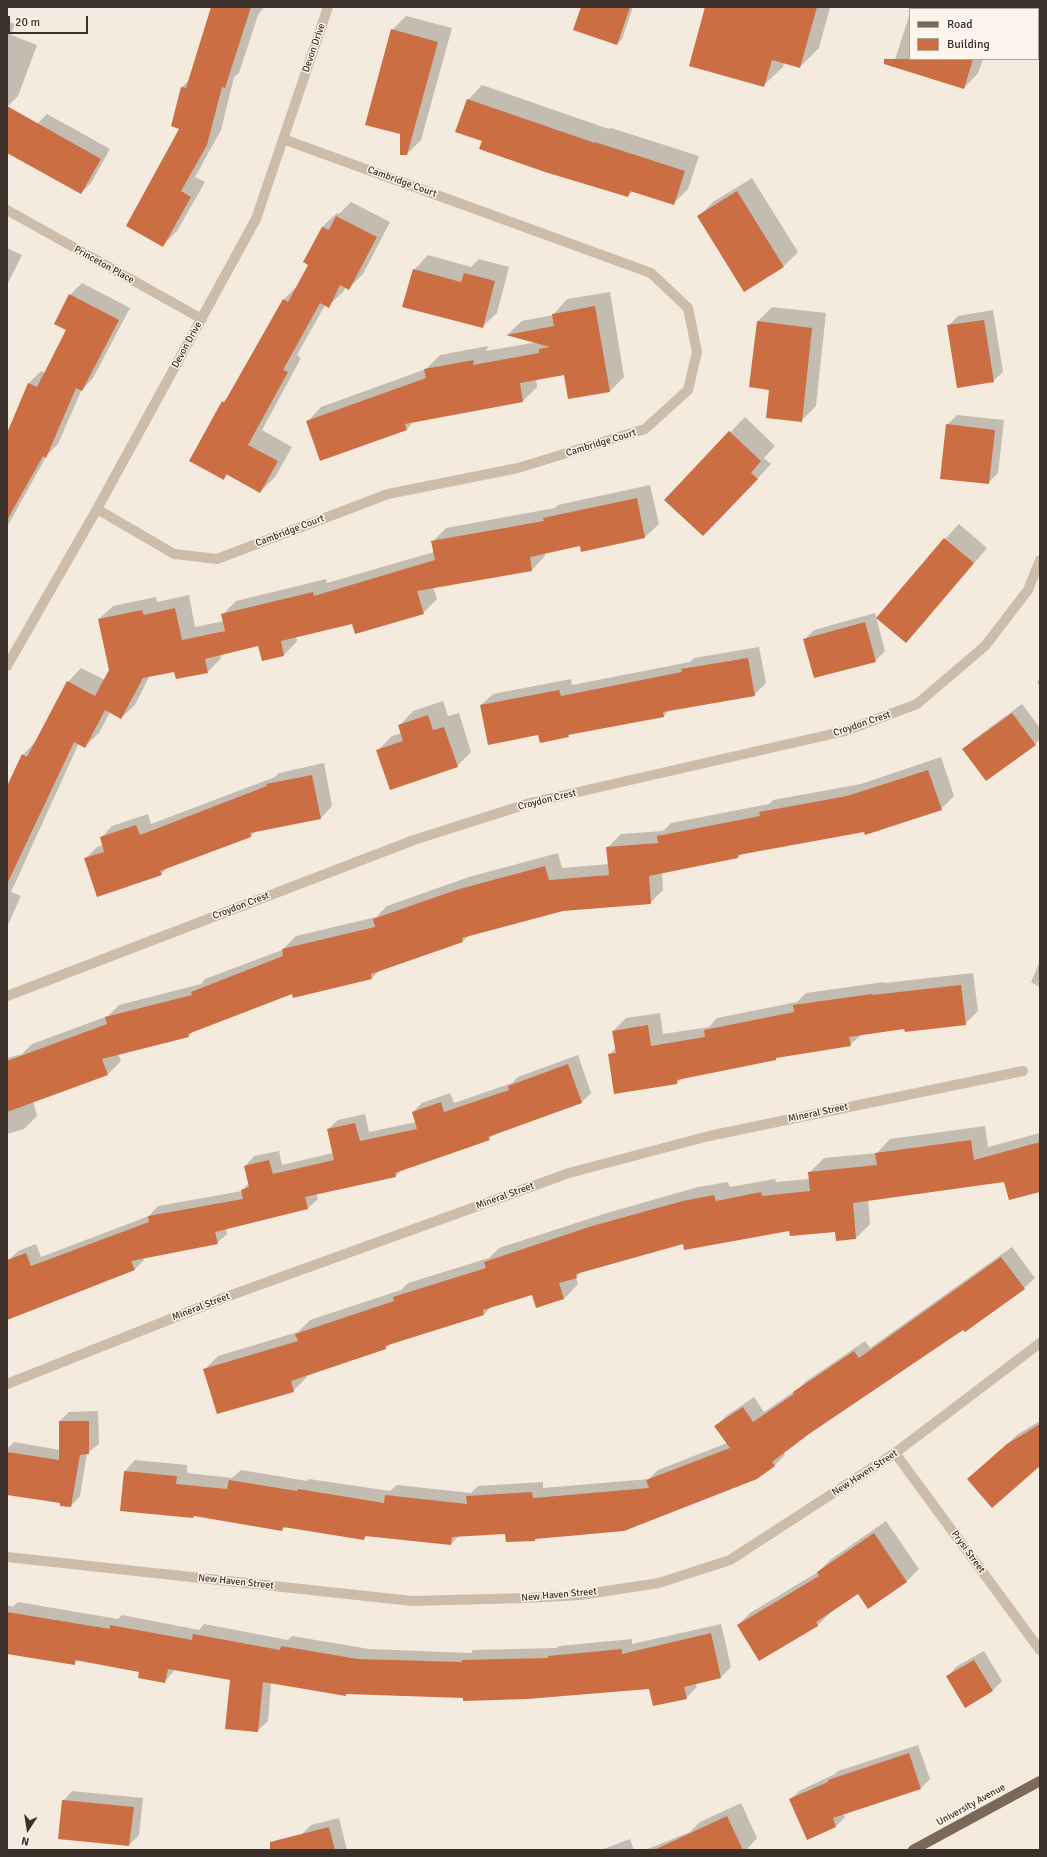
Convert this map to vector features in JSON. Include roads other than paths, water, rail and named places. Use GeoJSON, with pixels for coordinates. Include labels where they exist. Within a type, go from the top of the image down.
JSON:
{"type":"FeatureCollection","features":[{"type":"Feature","properties":{"kind":"main road","name":"University Avenue"},"geometry":{"type":"LineString","coordinates":[[913,1850],[1040,1781]]}},
{"type":"Feature","properties":{"kind":"street","name":"Devon Drive"},"geometry":{"type":"LineString","coordinates":[[7,666],[97,509],[256,218],[328,7]]}},
{"type":"Feature","properties":{"kind":"street","name":"Cambridge Court"},"geometry":{"type":"LineString","coordinates":[[97,509],[174,554],[217,559],[388,494],[518,468],[645,429],[688,390],[697,352],[688,308],[651,273],[283,139]]}},
{"type":"Feature","properties":{"kind":"street","name":"Princeton Place"},"geometry":{"type":"LineString","coordinates":[[7,210],[202,319]]}},
{"type":"Feature","properties":{"kind":"street","name":"Croydon Crest"},"geometry":{"type":"LineString","coordinates":[[7,996],[414,840],[530,803],[845,731],[917,704],[985,646],[1028,590],[1040,560]]}},
{"type":"Feature","properties":{"kind":"street","name":"Mineral Street"},"geometry":{"type":"LineString","coordinates":[[7,1384],[226,1297],[569,1173],[708,1136],[1023,1071]]}},
{"type":"Feature","properties":{"kind":"street","name":"New Haven Street"},"geometry":{"type":"LineString","coordinates":[[7,1557],[412,1601],[580,1595],[659,1583],[730,1560],[895,1453],[1040,1343]]}},
{"type":"Feature","properties":{"kind":"street","name":"Prysi Street"},"geometry":{"type":"LineString","coordinates":[[895,1453],[1040,1650]]}}]}
